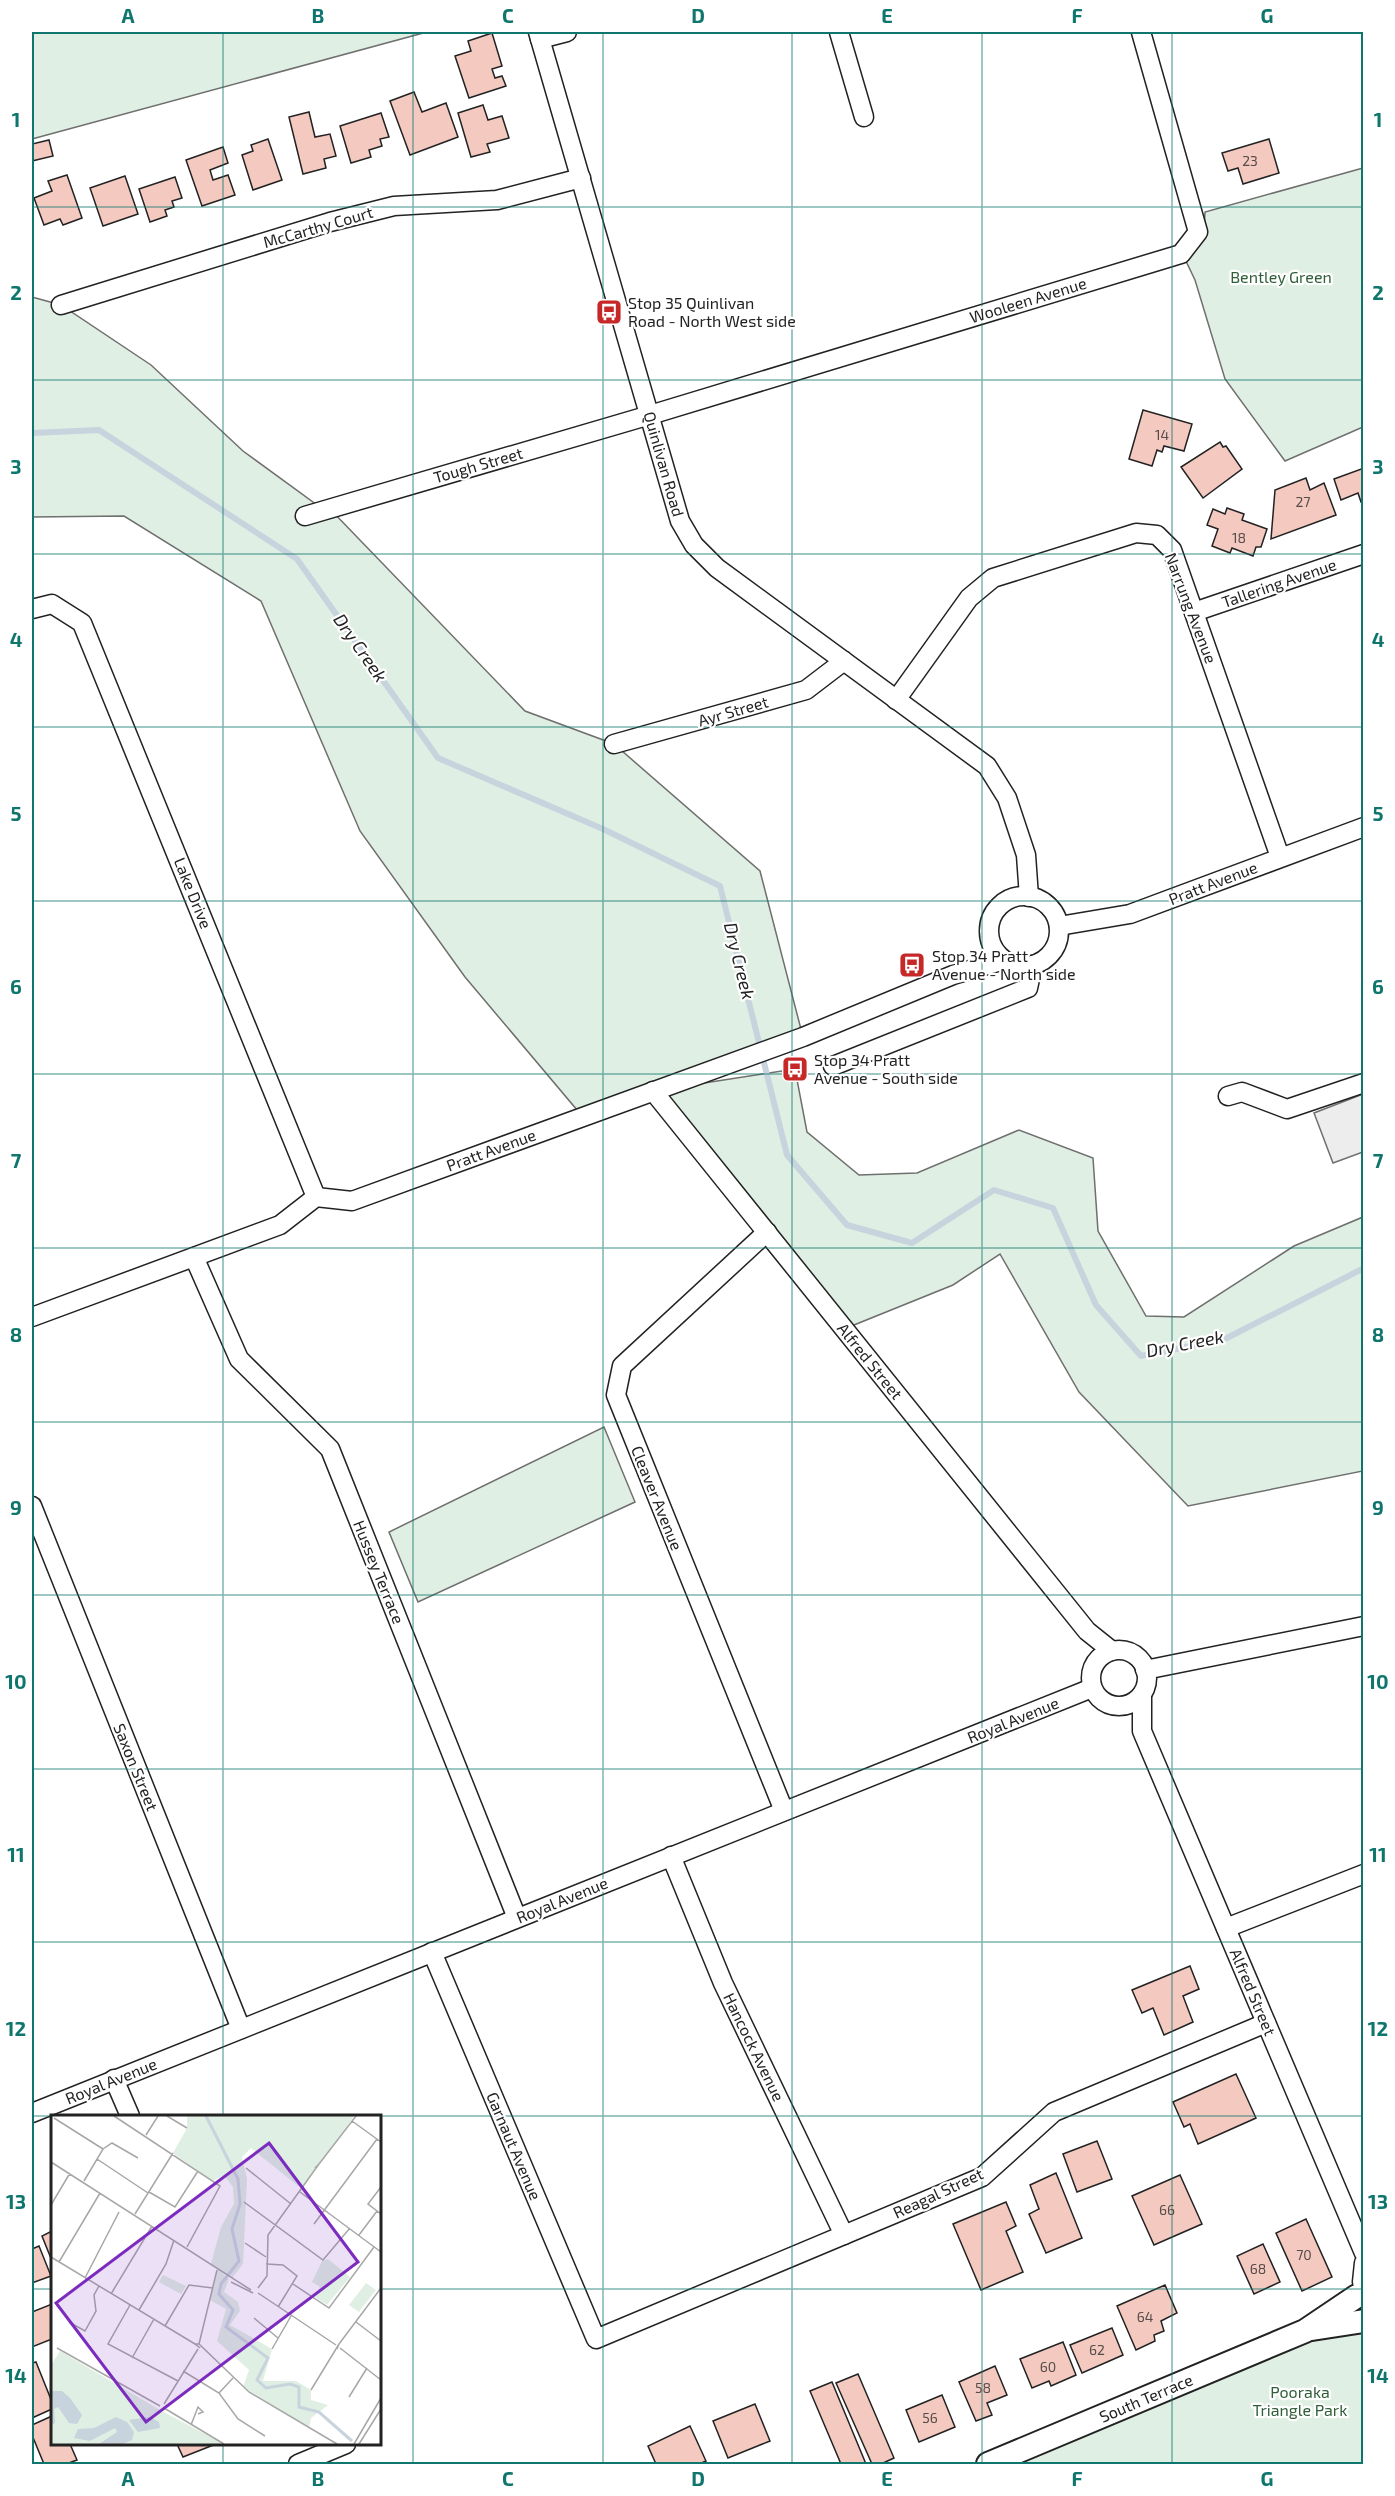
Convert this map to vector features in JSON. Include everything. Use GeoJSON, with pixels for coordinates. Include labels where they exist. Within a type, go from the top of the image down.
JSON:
{"type":"FeatureCollection","features":[{"type":"Feature","properties":{"kind":"street"},"geometry":{"type":"LineString","coordinates":[[539,35],[567,32]]}},
{"type":"Feature","properties":{"kind":"street"},"geometry":{"type":"LineString","coordinates":[[839,32],[864,117]]}},
{"type":"Feature","properties":{"kind":"street","name":"Wooleen Avenue"},"geometry":{"type":"LineString","coordinates":[[650,415],[1181,254],[1198,232],[1141,32]]}},
{"type":"Feature","properties":{"kind":"street","name":"Quinlivan Road"},"geometry":{"type":"LineString","coordinates":[[539,35],[681,521],[694,545],[717,568],[987,766],[1007,798],[1026,855],[1029,897]]}},
{"type":"Feature","properties":{"kind":"street","name":"McCarthy Court"},"geometry":{"type":"LineString","coordinates":[[61,305],[330,222],[394,206],[497,200],[580,178]]}},
{"type":"Feature","properties":{"kind":"street","name":"Tough Street"},"geometry":{"type":"LineString","coordinates":[[305,516],[650,415]]}},
{"type":"Feature","properties":{"kind":"street","name":"Narrung Avenue"},"geometry":{"type":"LineString","coordinates":[[896,700],[969,598],[993,578],[1136,532],[1157,535],[1172,550],[1280,857]]}},
{"type":"Feature","properties":{"kind":"street","name":"Tallering Avenue"},"geometry":{"type":"LineString","coordinates":[[1194,612],[1364,554]]}},
{"type":"Feature","properties":{"kind":"street","name":"Lake Drive"},"geometry":{"type":"LineString","coordinates":[[32,609],[52,604],[82,623],[316,1197]]}},
{"type":"Feature","properties":{"kind":"street","name":"Ayr Street"},"geometry":{"type":"LineString","coordinates":[[614,744],[806,690],[844,661]]}},
{"type":"Feature","properties":{"kind":"street","name":"Pratt Avenue"},"geometry":{"type":"LineString","coordinates":[[1059,926],[1130,915],[1364,827]]}},
{"type":"Feature","properties":{"kind":"street"},"geometry":{"type":"LineString","coordinates":[[1015,897],[1029,897],[1042,901],[1051,909],[1059,926],[1056,944],[1053,951],[1033,965],[1016,965],[1004,960],[996,953],[989,937],[992,916],[1004,902],[1015,897]]}},
{"type":"Feature","properties":{"kind":"street","name":"Pratt Avenue"},"geometry":{"type":"LineString","coordinates":[[953,975],[992,942]]}},
{"type":"Feature","properties":{"kind":"street","name":"Pratt Avenue"},"geometry":{"type":"LineString","coordinates":[[316,1197],[352,1201],[802,1037],[953,975],[1004,960]]}},
{"type":"Feature","properties":{"kind":"street"},"geometry":{"type":"LineString","coordinates":[[833,1066],[1028,988],[1033,965]]}},
{"type":"Feature","properties":{"kind":"street"},"geometry":{"type":"LineString","coordinates":[[1228,1096],[1242,1092],[1287,1109],[1364,1083]]}},
{"type":"Feature","properties":{"kind":"street","name":"Alfred Street"},"geometry":{"type":"LineString","coordinates":[[653,1091],[1087,1631],[1112,1651]]}},
{"type":"Feature","properties":{"kind":"street"},"geometry":{"type":"LineString","coordinates":[[32,1317],[280,1225],[316,1197]]}},
{"type":"Feature","properties":{"kind":"street","name":"Cleaver Avenue"},"geometry":{"type":"LineString","coordinates":[[767,1232],[621,1366],[616,1395],[784,1811]]}},
{"type":"Feature","properties":{"kind":"street","name":"Hussey Terrace"},"geometry":{"type":"LineString","coordinates":[[194,1257],[239,1359],[330,1449],[517,1918]]}},
{"type":"Feature","properties":{"kind":"street","name":"Saxon Street"},"geometry":{"type":"LineString","coordinates":[[32,1506],[241,2029]]}},
{"type":"Feature","properties":{"kind":"street"},"geometry":{"type":"LineString","coordinates":[[1145,1670],[1364,1626]]}},
{"type":"Feature","properties":{"kind":"street","name":"Alfred Street"},"geometry":{"type":"LineString","coordinates":[[1087,1631],[1095,1664]]}},
{"type":"Feature","properties":{"kind":"street"},"geometry":{"type":"LineString","coordinates":[[1112,1651],[1131,1653],[1138,1657],[1145,1670],[1146,1682],[1142,1694],[1130,1704],[1113,1706],[1101,1700],[1092,1688],[1090,1675],[1095,1664],[1103,1654],[1112,1651]]}},
{"type":"Feature","properties":{"kind":"street","name":"Royal Avenue"},"geometry":{"type":"LineString","coordinates":[[32,2113],[1092,1688]]}},
{"type":"Feature","properties":{"kind":"street","name":"Alfred Street"},"geometry":{"type":"LineString","coordinates":[[1142,1694],[1142,1731],[1364,2253]]}},
{"type":"Feature","properties":{"kind":"street","name":"Alfred Street"},"geometry":{"type":"LineString","coordinates":[[1113,1706],[1142,1731]]}},
{"type":"Feature","properties":{"kind":"street","name":"Hancock Avenue"},"geometry":{"type":"LineString","coordinates":[[672,1856],[723,1983],[844,2235]]}},
{"type":"Feature","properties":{"kind":"street"},"geometry":{"type":"LineString","coordinates":[[1226,1928],[1364,1874]]}},
{"type":"Feature","properties":{"kind":"street","name":"Garnaut Avenue"},"geometry":{"type":"LineString","coordinates":[[432,1952],[596,2339]]}},
{"type":"Feature","properties":{"kind":"street","name":"Reagal Street"},"geometry":{"type":"LineString","coordinates":[[596,2339],[982,2177],[1054,2112],[1266,2023]]}},
{"type":"Feature","properties":{"kind":"street"},"geometry":{"type":"LineString","coordinates":[[114,2079],[130,2115]]}},
{"type":"Feature","properties":{"kind":"street","name":"South Terrace"},"geometry":{"type":"LineString","coordinates":[[1305,2331],[1362,2287]]}},
{"type":"Feature","properties":{"kind":"street","name":"South Terrace"},"geometry":{"type":"LineString","coordinates":[[988,2464],[1305,2331],[1364,2321]]}},
{"type":"Feature","properties":{"kind":"street"},"geometry":{"type":"LineString","coordinates":[[298,2464],[344,2445]]}},
{"type":"Feature","properties":{"kind":"green space"},"geometry":{"type":"Polygon","coordinates":[[[32,32],[427,32],[32,139],[32,32]]]}},
{"type":"Feature","properties":{"kind":"green space","name":"Bentley Green"},"geometry":{"type":"Polygon","coordinates":[[[1363,168],[1363,427],[1285,461],[1225,379],[1195,280],[1185,259],[1204,232],[1205,212],[1363,168]]]}},
{"type":"Feature","properties":{"kind":"green space"},"geometry":{"type":"Polygon","coordinates":[[[32,297],[61,305],[151,365],[243,451],[324,510],[330,509],[525,711],[614,744],[760,871],[803,1037],[659,1090],[795,1069],[807,1132],[859,1175],[917,1173],[1019,1130],[1093,1158],[1098,1231],[1146,1316],[1184,1317],[1294,1246],[1363,1217],[1363,1471],[1188,1506],[1079,1392],[1000,1254],[953,1285],[844,1329],[654,1091],[583,1117],[465,977],[360,831],[261,601],[124,516],[32,517],[32,297]]]}},
{"type":"Feature","properties":{"kind":"green space"},"geometry":{"type":"Polygon","coordinates":[[[604,1427],[635,1502],[418,1602],[389,1532],[604,1427]]]}},
{"type":"Feature","properties":{"kind":"green space","name":"Pooraka Triangle Park"},"geometry":{"type":"Polygon","coordinates":[[[1356,2306],[1363,2309],[1363,2464],[988,2464],[1356,2306]]]}},
{"type":"Feature","properties":{"kind":"shaded area"},"geometry":{"type":"Polygon","coordinates":[[[1363,1094],[1363,1152],[1333,1163],[1314,1113],[1363,1094]]]}},
{"type":"Feature","properties":{"kind":"building"},"geometry":{"type":"Polygon","coordinates":[[[492,33],[502,66],[492,69],[495,78],[502,76],[506,86],[469,98],[455,56],[471,51],[468,41],[492,33]]]}},
{"type":"Feature","properties":{"kind":"building"},"geometry":{"type":"Polygon","coordinates":[[[414,92],[422,112],[446,103],[458,137],[410,155],[390,101],[414,92]]]}},
{"type":"Feature","properties":{"kind":"building"},"geometry":{"type":"Polygon","coordinates":[[[483,105],[488,120],[502,116],[509,138],[487,144],[490,152],[471,157],[458,113],[483,105]]]}},
{"type":"Feature","properties":{"kind":"building"},"geometry":{"type":"Polygon","coordinates":[[[309,112],[315,137],[330,134],[336,156],[324,159],[326,168],[303,174],[289,117],[309,112]]]}},
{"type":"Feature","properties":{"kind":"building"},"geometry":{"type":"Polygon","coordinates":[[[381,113],[389,137],[380,139],[382,146],[369,150],[371,157],[351,163],[340,126],[381,113]]]}},
{"type":"Feature","properties":{"kind":"building"},"geometry":{"type":"Polygon","coordinates":[[[268,139],[282,180],[253,190],[242,155],[253,151],[251,145],[268,139]]]}},
{"type":"Feature","properties":{"kind":"building"},"geometry":{"type":"Polygon","coordinates":[[[1269,139],[1279,173],[1243,184],[1238,168],[1228,171],[1222,153],[1269,139]]]}},
{"type":"Feature","properties":{"kind":"building"},"geometry":{"type":"Polygon","coordinates":[[[49,140],[53,156],[32,161],[32,144],[49,140]]]}},
{"type":"Feature","properties":{"kind":"building"},"geometry":{"type":"Polygon","coordinates":[[[223,147],[228,163],[210,170],[213,180],[228,175],[235,195],[202,206],[186,160],[223,147]]]}},
{"type":"Feature","properties":{"kind":"building"},"geometry":{"type":"Polygon","coordinates":[[[67,175],[82,218],[63,225],[60,219],[44,225],[34,198],[52,191],[48,181],[67,175]]]}},
{"type":"Feature","properties":{"kind":"building"},"geometry":{"type":"Polygon","coordinates":[[[125,176],[138,214],[103,226],[90,188],[125,176]]]}},
{"type":"Feature","properties":{"kind":"building"},"geometry":{"type":"Polygon","coordinates":[[[175,177],[182,198],[172,201],[174,207],[165,210],[167,216],[150,222],[139,189],[175,177]]]}},
{"type":"Feature","properties":{"kind":"building"},"geometry":{"type":"Polygon","coordinates":[[[1143,410],[1192,424],[1184,451],[1164,446],[1162,452],[1157,450],[1152,466],[1129,459],[1143,410]]]}},
{"type":"Feature","properties":{"kind":"building"},"geometry":{"type":"Polygon","coordinates":[[[1220,442],[1223,447],[1226,446],[1242,469],[1203,498],[1181,467],[1220,442]]]}},
{"type":"Feature","properties":{"kind":"building"},"geometry":{"type":"Polygon","coordinates":[[[1364,468],[1364,501],[1361,502],[1358,493],[1341,500],[1334,479],[1364,468]]]}},
{"type":"Feature","properties":{"kind":"building"},"geometry":{"type":"Polygon","coordinates":[[[1306,478],[1310,490],[1324,483],[1336,515],[1271,539],[1275,490],[1306,478]]]}},
{"type":"Feature","properties":{"kind":"building"},"geometry":{"type":"Polygon","coordinates":[[[1227,508],[1244,514],[1242,520],[1267,529],[1261,547],[1256,547],[1253,556],[1232,548],[1230,553],[1212,546],[1218,529],[1207,525],[1213,509],[1225,514],[1227,508]]]}},
{"type":"Feature","properties":{"kind":"building"},"geometry":{"type":"Polygon","coordinates":[[[1190,1966],[1199,1989],[1183,1996],[1193,2022],[1164,2035],[1153,2008],[1142,2013],[1132,1990],[1190,1966]]]}},
{"type":"Feature","properties":{"kind":"building"},"geometry":{"type":"Polygon","coordinates":[[[1236,2074],[1256,2118],[1198,2144],[1190,2124],[1184,2127],[1173,2102],[1236,2074]]]}},
{"type":"Feature","properties":{"kind":"building"},"geometry":{"type":"Polygon","coordinates":[[[1097,2141],[1112,2179],[1077,2192],[1063,2154],[1097,2141]]]}},
{"type":"Feature","properties":{"kind":"building"},"geometry":{"type":"Polygon","coordinates":[[[1056,2173],[1082,2238],[1046,2253],[1029,2214],[1039,2209],[1030,2185],[1056,2173]]]}},
{"type":"Feature","properties":{"kind":"building"},"geometry":{"type":"Polygon","coordinates":[[[1180,2175],[1202,2224],[1154,2245],[1132,2196],[1180,2175]]]}},
{"type":"Feature","properties":{"kind":"building"},"geometry":{"type":"Polygon","coordinates":[[[1006,2202],[1016,2226],[1006,2231],[1023,2272],[981,2290],[953,2224],[1006,2202]]]}},
{"type":"Feature","properties":{"kind":"building"},"geometry":{"type":"Polygon","coordinates":[[[1306,2219],[1332,2277],[1302,2291],[1276,2233],[1306,2219]]]}},
{"type":"Feature","properties":{"kind":"building"},"geometry":{"type":"Polygon","coordinates":[[[51,2232],[51,2258],[42,2236],[51,2232]]]}},
{"type":"Feature","properties":{"kind":"building"},"geometry":{"type":"Polygon","coordinates":[[[1263,2244],[1280,2282],[1254,2294],[1237,2256],[1263,2244]]]}},
{"type":"Feature","properties":{"kind":"building"},"geometry":{"type":"Polygon","coordinates":[[[39,2246],[51,2276],[32,2283],[32,2249],[39,2246]]]}},
{"type":"Feature","properties":{"kind":"building"},"geometry":{"type":"Polygon","coordinates":[[[1165,2285],[1177,2313],[1161,2321],[1164,2331],[1154,2335],[1155,2341],[1136,2350],[1117,2306],[1165,2285]]]}},
{"type":"Feature","properties":{"kind":"building"},"geometry":{"type":"Polygon","coordinates":[[[51,2304],[51,2339],[32,2347],[32,2312],[51,2304]]]}},
{"type":"Feature","properties":{"kind":"building"},"geometry":{"type":"Polygon","coordinates":[[[1112,2328],[1123,2355],[1082,2373],[1070,2345],[1112,2328]]]}},
{"type":"Feature","properties":{"kind":"building"},"geometry":{"type":"Polygon","coordinates":[[[1063,2342],[1076,2375],[1051,2386],[1049,2381],[1032,2388],[1020,2359],[1063,2342]]]}},
{"type":"Feature","properties":{"kind":"building"},"geometry":{"type":"Polygon","coordinates":[[[36,2362],[51,2400],[51,2409],[32,2418],[32,2363],[36,2362]]]}},
{"type":"Feature","properties":{"kind":"building"},"geometry":{"type":"Polygon","coordinates":[[[995,2366],[1007,2395],[987,2403],[992,2415],[976,2421],[959,2382],[995,2366]]]}},
{"type":"Feature","properties":{"kind":"building"},"geometry":{"type":"Polygon","coordinates":[[[858,2374],[894,2458],[881,2464],[872,2464],[836,2383],[858,2374]]]}},
{"type":"Feature","properties":{"kind":"building"},"geometry":{"type":"Polygon","coordinates":[[[832,2382],[866,2464],[841,2464],[810,2391],[832,2382]]]}},
{"type":"Feature","properties":{"kind":"building"},"geometry":{"type":"Polygon","coordinates":[[[942,2395],[955,2427],[919,2442],[906,2410],[942,2395]]]}},
{"type":"Feature","properties":{"kind":"building"},"geometry":{"type":"Polygon","coordinates":[[[755,2404],[770,2441],[728,2458],[713,2421],[755,2404]]]}},
{"type":"Feature","properties":{"kind":"building"},"geometry":{"type":"Polygon","coordinates":[[[51,2416],[51,2445],[70,2445],[77,2460],[66,2464],[44,2464],[32,2435],[32,2425],[51,2416]]]}},
{"type":"Feature","properties":{"kind":"building"},"geometry":{"type":"Polygon","coordinates":[[[690,2426],[706,2461],[699,2464],[656,2464],[648,2446],[690,2426]]]}},
{"type":"Feature","properties":{"kind":"building"},"geometry":{"type":"Polygon","coordinates":[[[177,2445],[213,2445],[183,2457],[177,2445]]]}},
{"type":"Feature","properties":{"kind":"waterway","name":"Dry Creek"},"geometry":{"type":"LineString","coordinates":[[32,433],[99,430],[297,559],[438,758],[603,829],[720,886],[787,1155],[847,1225],[912,1243],[994,1190],[1053,1208],[1096,1305],[1141,1356],[1225,1339],[1364,1268]]}},
{"type":"Feature","properties":{"kind":"place","name":"Stop 35 Quinlivan Road - North West side"},"geometry":{"type":"Point","coordinates":[609,312]}},
{"type":"Feature","properties":{"kind":"place","name":"Stop 34 Pratt Avenue - North side"},"geometry":{"type":"Point","coordinates":[912,965]}},
{"type":"Feature","properties":{"kind":"place","name":"Stop 34 Pratt Avenue - South side"},"geometry":{"type":"Point","coordinates":[795,1069]}}]}
